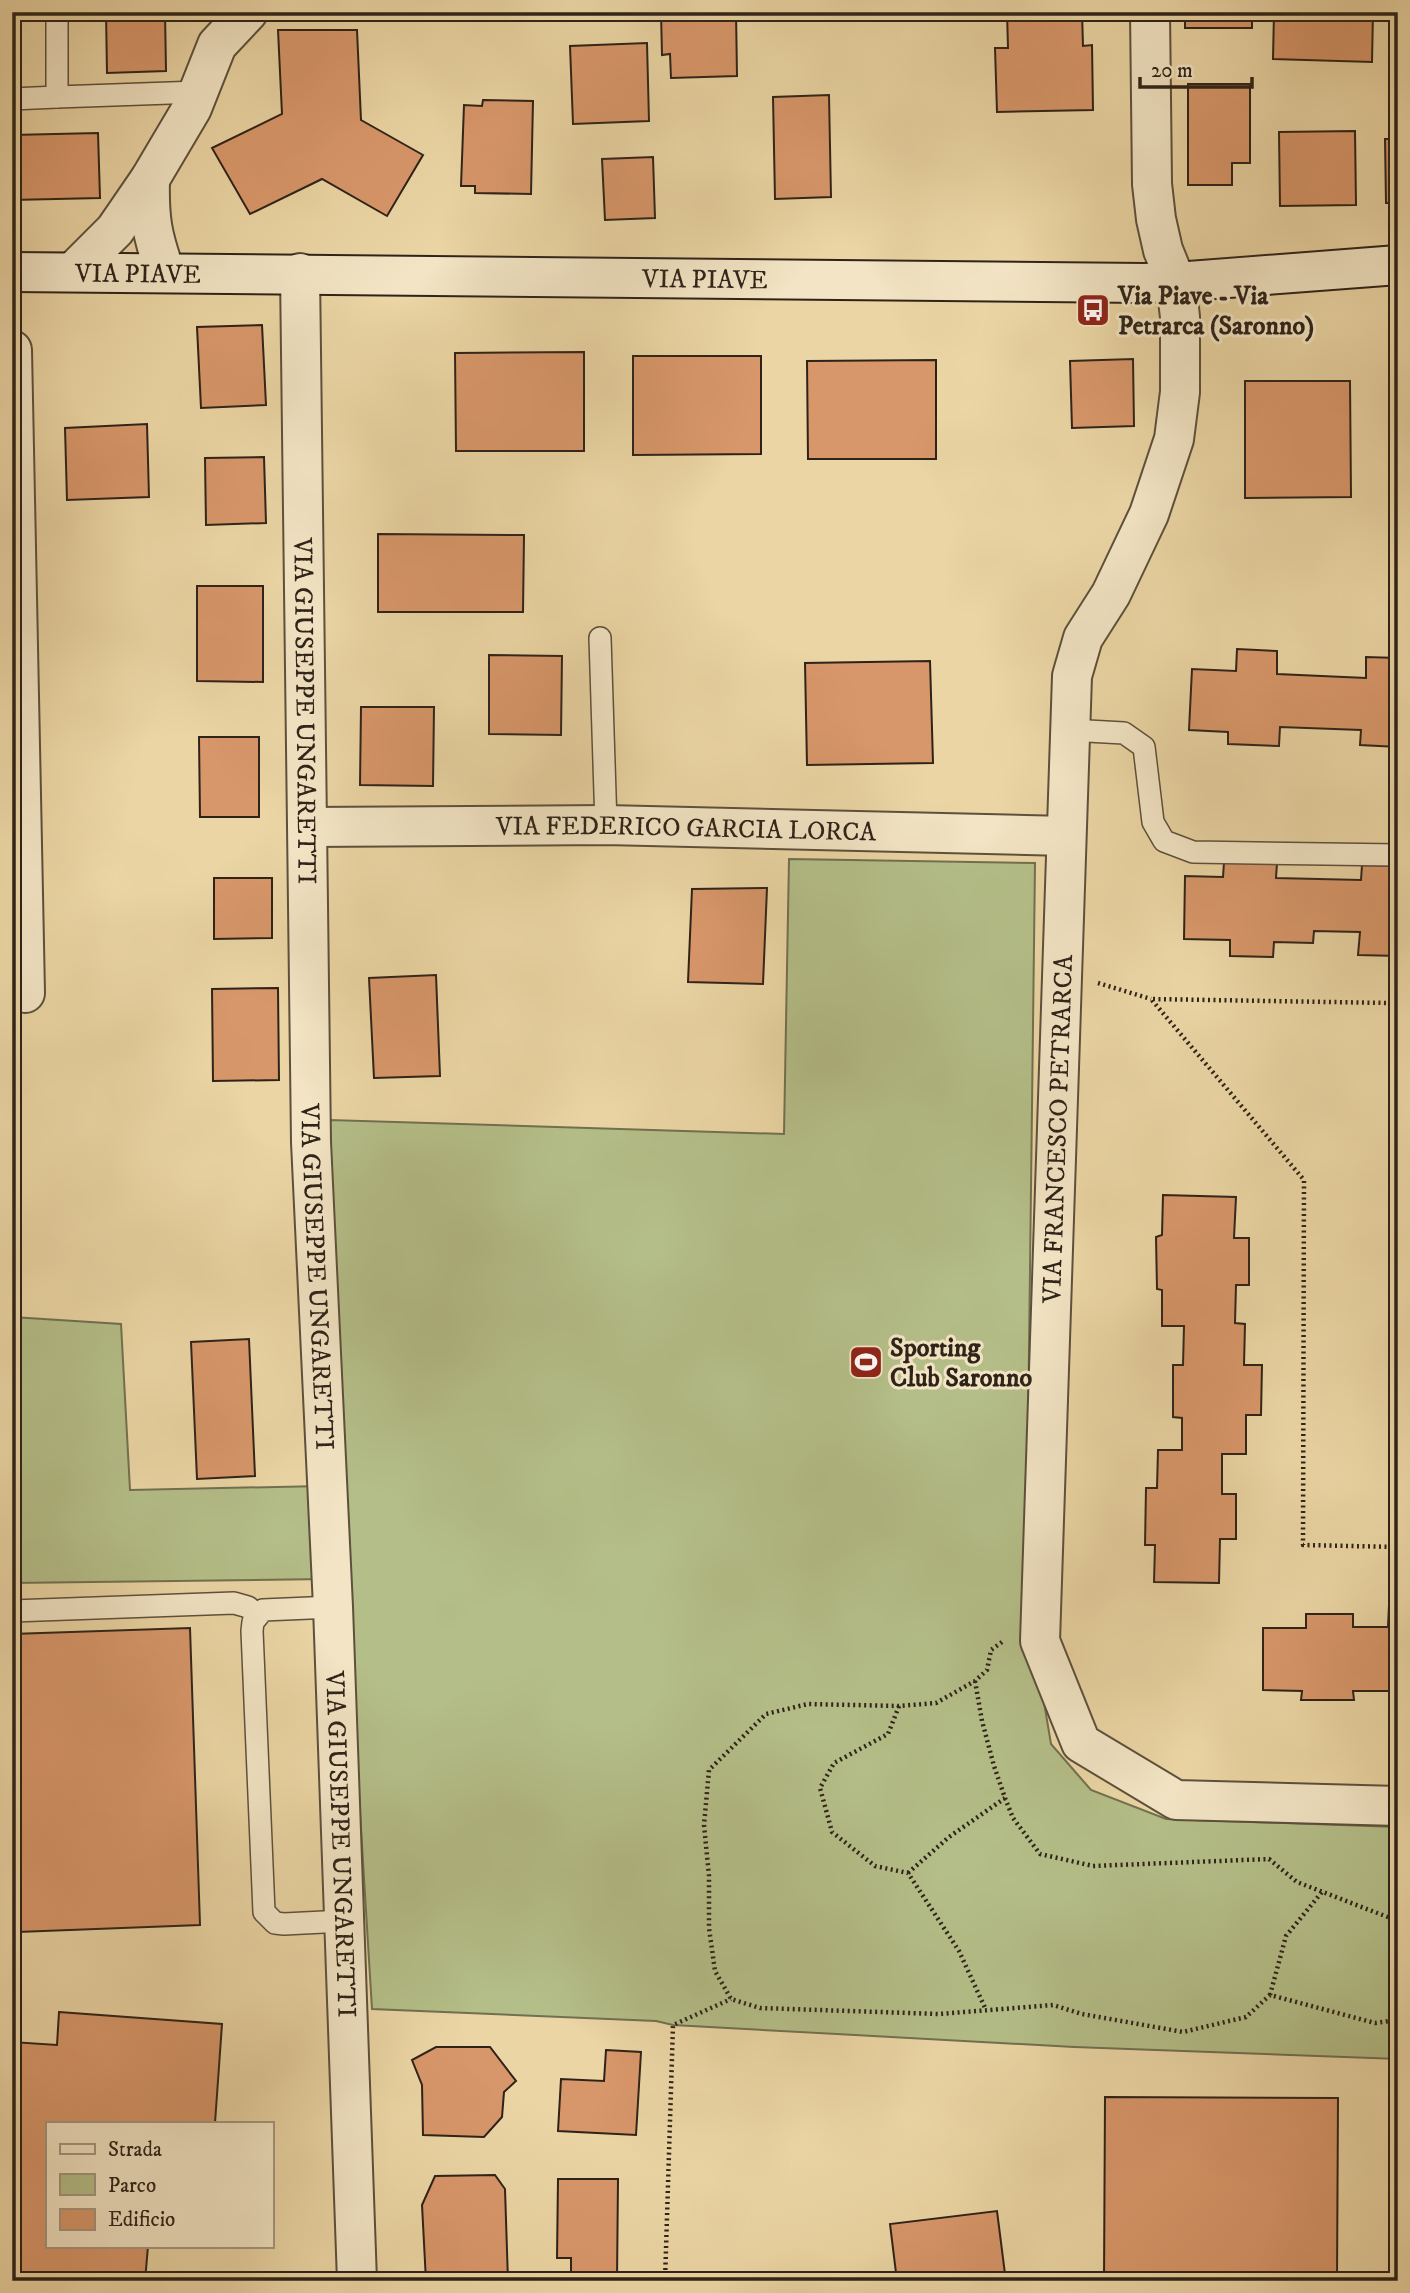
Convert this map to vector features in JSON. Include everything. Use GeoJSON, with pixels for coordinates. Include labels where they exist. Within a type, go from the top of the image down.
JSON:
{"type":"FeatureCollection","features":[{"type":"Feature","properties":{"kind":"street"},"geometry":{"type":"LineString","coordinates":[[74,271],[115,230],[150,179],[192,108],[217,45],[248,12]]}},
{"type":"Feature","properties":{"kind":"street","name":"VIA FRANCESCO PETRARCA"},"geometry":{"type":"LineString","coordinates":[[1150,12],[1152,184],[1163,250],[1176,282],[1181,351],[1180,392],[1174,439],[1149,514],[1111,594],[1083,638],[1072,676],[1040,1642],[1081,1743],[1176,1800],[1398,1806]]}},
{"type":"Feature","properties":{"kind":"street"},"geometry":{"type":"LineString","coordinates":[[150,179],[152,236],[165,272]]}},
{"type":"Feature","properties":{"kind":"street","name":"VIA PIAVE"},"geometry":{"type":"LineString","coordinates":[[12,272],[1176,282],[1398,265]]}},
{"type":"Feature","properties":{"kind":"street","name":"VIA GIUSEPPE UNGARETTI"},"geometry":{"type":"LineString","coordinates":[[300,273],[311,1142],[333,1607],[357,2281]]}},
{"type":"Feature","properties":{"kind":"street"},"geometry":{"type":"LineString","coordinates":[[12,350],[25,993]]}},
{"type":"Feature","properties":{"kind":"street","name":"VIA FEDERICO GARCIA LORCA"},"geometry":{"type":"LineString","coordinates":[[308,827],[606,825],[1066,836]]}},
{"type":"Feature","properties":{"kind":"lane"},"geometry":{"type":"LineString","coordinates":[[57,12],[57,97]]}},
{"type":"Feature","properties":{"kind":"lane"},"geometry":{"type":"LineString","coordinates":[[12,99],[198,92]]}},
{"type":"Feature","properties":{"kind":"lane"},"geometry":{"type":"LineString","coordinates":[[600,638],[606,825]]}},
{"type":"Feature","properties":{"kind":"lane"},"geometry":{"type":"LineString","coordinates":[[1069,730],[1125,733],[1144,747],[1153,822],[1164,841],[1193,852],[1398,855]]}},
{"type":"Feature","properties":{"kind":"lane"},"geometry":{"type":"LineString","coordinates":[[12,1611],[234,1603],[248,1607],[257,1615]]}},
{"type":"Feature","properties":{"kind":"lane"},"geometry":{"type":"LineString","coordinates":[[333,1607],[263,1610],[257,1615],[252,1631],[264,1912],[275,1923],[344,1921]]}},
{"type":"Feature","properties":{"kind":"path"},"geometry":{"type":"LineString","coordinates":[[1062,973],[1150,999],[1389,1003],[1398,1013]]}},
{"type":"Feature","properties":{"kind":"path"},"geometry":{"type":"LineString","coordinates":[[1150,999],[1304,1180],[1303,1545],[1398,1547]]}},
{"type":"Feature","properties":{"kind":"path"},"geometry":{"type":"LineString","coordinates":[[730,1999],[715,1971],[709,1928],[709,1876],[704,1825],[709,1770],[766,1714],[808,1704],[899,1706],[936,1703],[975,1681],[987,1670],[991,1650],[1041,1614]]}},
{"type":"Feature","properties":{"kind":"path"},"geometry":{"type":"LineString","coordinates":[[975,1681],[994,1766],[1013,1818],[1040,1854],[1093,1866],[1269,1859],[1297,1882],[1398,1921]]}},
{"type":"Feature","properties":{"kind":"path"},"geometry":{"type":"LineString","coordinates":[[899,1706],[888,1734],[834,1763],[820,1788],[832,1832],[875,1866],[908,1873],[959,1951],[986,2010]]}},
{"type":"Feature","properties":{"kind":"path"},"geometry":{"type":"LineString","coordinates":[[908,1873],[949,1837],[1006,1798]]}},
{"type":"Feature","properties":{"kind":"path"},"geometry":{"type":"LineString","coordinates":[[665,2281],[673,2025],[730,1999],[760,2008],[939,2014],[1053,2005],[1083,2014],[1183,2032],[1246,2017],[1270,1995],[1286,1936],[1322,1892]]}},
{"type":"Feature","properties":{"kind":"path"},"geometry":{"type":"LineString","coordinates":[[1270,1995],[1375,2023],[1398,2020]]}},
{"type":"Feature","properties":{"kind":"green space"},"geometry":{"type":"Polygon","coordinates":[[[789,859],[1035,863],[1026,1595],[1051,1744],[1091,1790],[1166,1819],[1398,1827],[1398,2059],[1074,2047],[673,2025],[656,2021],[372,2009],[340,1485],[330,1120],[784,1134],[789,859]]]}},
{"type":"Feature","properties":{"kind":"green space"},"geometry":{"type":"Polygon","coordinates":[[[12,1317],[121,1324],[130,1490],[321,1486],[326,1579],[12,1583],[12,1317]]]}},
{"type":"Feature","properties":{"kind":"building"},"geometry":{"type":"Polygon","coordinates":[[[12,12],[16,12],[19,69],[12,69],[12,12]]]}},
{"type":"Feature","properties":{"kind":"building"},"geometry":{"type":"Polygon","coordinates":[[[106,12],[165,12],[166,71],[107,73],[106,12]]]}},
{"type":"Feature","properties":{"kind":"building"},"geometry":{"type":"Polygon","coordinates":[[[736,12],[737,76],[671,78],[670,54],[662,55],[661,13],[736,12]]]}},
{"type":"Feature","properties":{"kind":"building"},"geometry":{"type":"Polygon","coordinates":[[[1007,12],[1082,12],[1083,46],[1092,45],[1093,110],[997,112],[995,48],[1008,48],[1007,12]]]}},
{"type":"Feature","properties":{"kind":"building"},"geometry":{"type":"Polygon","coordinates":[[[1185,12],[1252,12],[1252,28],[1185,28],[1185,12]]]}},
{"type":"Feature","properties":{"kind":"building"},"geometry":{"type":"Polygon","coordinates":[[[1274,12],[1373,12],[1372,62],[1273,59],[1274,12]]]}},
{"type":"Feature","properties":{"kind":"building"},"geometry":{"type":"Polygon","coordinates":[[[278,30],[357,30],[361,120],[423,155],[387,216],[322,179],[250,214],[212,148],[282,114],[278,30]]]}},
{"type":"Feature","properties":{"kind":"building"},"geometry":{"type":"Polygon","coordinates":[[[647,43],[649,121],[573,124],[570,46],[647,43]]]}},
{"type":"Feature","properties":{"kind":"building"},"geometry":{"type":"Polygon","coordinates":[[[1188,84],[1250,84],[1250,163],[1232,163],[1232,185],[1188,185],[1188,84]]]}},
{"type":"Feature","properties":{"kind":"building"},"geometry":{"type":"Polygon","coordinates":[[[829,95],[831,197],[775,199],[773,97],[829,95]]]}},
{"type":"Feature","properties":{"kind":"building"},"geometry":{"type":"Polygon","coordinates":[[[483,100],[533,101],[531,194],[475,193],[475,186],[461,186],[464,105],[482,106],[483,100]]]}},
{"type":"Feature","properties":{"kind":"building"},"geometry":{"type":"Polygon","coordinates":[[[1355,131],[1356,205],[1280,206],[1279,132],[1355,131]]]}},
{"type":"Feature","properties":{"kind":"building"},"geometry":{"type":"Polygon","coordinates":[[[98,133],[100,198],[12,200],[12,135],[98,133]]]}},
{"type":"Feature","properties":{"kind":"building"},"geometry":{"type":"Polygon","coordinates":[[[1385,139],[1398,139],[1398,203],[1386,203],[1385,139]]]}},
{"type":"Feature","properties":{"kind":"building"},"geometry":{"type":"Polygon","coordinates":[[[653,157],[655,218],[605,220],[602,159],[653,157]]]}},
{"type":"Feature","properties":{"kind":"building"},"geometry":{"type":"Polygon","coordinates":[[[262,325],[266,405],[201,408],[197,327],[262,325]]]}},
{"type":"Feature","properties":{"kind":"building"},"geometry":{"type":"Polygon","coordinates":[[[584,352],[584,451],[456,451],[455,353],[584,352]]]}},
{"type":"Feature","properties":{"kind":"building"},"geometry":{"type":"Polygon","coordinates":[[[633,356],[761,356],[761,454],[633,455],[633,356]]]}},
{"type":"Feature","properties":{"kind":"building"},"geometry":{"type":"Polygon","coordinates":[[[1133,359],[1134,426],[1072,428],[1070,361],[1133,359]]]}},
{"type":"Feature","properties":{"kind":"building"},"geometry":{"type":"Polygon","coordinates":[[[936,360],[936,459],[808,459],[807,361],[936,360]]]}},
{"type":"Feature","properties":{"kind":"building"},"geometry":{"type":"Polygon","coordinates":[[[1245,381],[1350,381],[1351,497],[1245,498],[1245,381]]]}},
{"type":"Feature","properties":{"kind":"building"},"geometry":{"type":"Polygon","coordinates":[[[147,424],[149,497],[67,500],[65,428],[147,424]]]}},
{"type":"Feature","properties":{"kind":"building"},"geometry":{"type":"Polygon","coordinates":[[[264,457],[266,523],[206,525],[205,458],[264,457]]]}},
{"type":"Feature","properties":{"kind":"building"},"geometry":{"type":"Polygon","coordinates":[[[378,534],[524,535],[523,612],[378,612],[378,534]]]}},
{"type":"Feature","properties":{"kind":"building"},"geometry":{"type":"Polygon","coordinates":[[[197,586],[263,586],[263,682],[197,681],[197,586]]]}},
{"type":"Feature","properties":{"kind":"building"},"geometry":{"type":"Polygon","coordinates":[[[1237,649],[1277,651],[1277,674],[1366,678],[1366,657],[1398,658],[1398,747],[1360,745],[1361,730],[1280,727],[1279,746],[1228,744],[1228,732],[1189,730],[1192,669],[1236,671],[1237,649]]]}},
{"type":"Feature","properties":{"kind":"building"},"geometry":{"type":"Polygon","coordinates":[[[489,655],[562,656],[561,735],[489,734],[489,655]]]}},
{"type":"Feature","properties":{"kind":"building"},"geometry":{"type":"Polygon","coordinates":[[[930,661],[933,763],[807,765],[805,663],[930,661]]]}},
{"type":"Feature","properties":{"kind":"building"},"geometry":{"type":"Polygon","coordinates":[[[361,707],[434,707],[433,786],[360,785],[361,707]]]}},
{"type":"Feature","properties":{"kind":"building"},"geometry":{"type":"Polygon","coordinates":[[[199,737],[259,737],[259,817],[200,817],[199,737]]]}},
{"type":"Feature","properties":{"kind":"building"},"geometry":{"type":"Polygon","coordinates":[[[1224,862],[1277,863],[1276,878],[1361,880],[1362,865],[1398,866],[1398,956],[1358,955],[1360,932],[1314,931],[1313,943],[1274,942],[1273,957],[1230,956],[1230,940],[1184,939],[1185,876],[1223,877],[1224,862]]]}},
{"type":"Feature","properties":{"kind":"building"},"geometry":{"type":"Polygon","coordinates":[[[214,878],[272,878],[272,938],[214,939],[214,878]]]}},
{"type":"Feature","properties":{"kind":"building"},"geometry":{"type":"Polygon","coordinates":[[[767,888],[763,984],[688,982],[692,889],[767,888]]]}},
{"type":"Feature","properties":{"kind":"building"},"geometry":{"type":"Polygon","coordinates":[[[436,975],[440,1076],[374,1078],[369,978],[436,975]]]}},
{"type":"Feature","properties":{"kind":"building"},"geometry":{"type":"Polygon","coordinates":[[[278,988],[279,1080],[213,1081],[212,989],[278,988]]]}},
{"type":"Feature","properties":{"kind":"building"},"geometry":{"type":"Polygon","coordinates":[[[1163,1195],[1236,1197],[1234,1238],[1249,1238],[1249,1285],[1236,1285],[1235,1323],[1245,1324],[1244,1365],[1262,1365],[1261,1415],[1246,1415],[1246,1454],[1222,1454],[1222,1494],[1236,1494],[1236,1539],[1220,1539],[1219,1583],[1154,1582],[1155,1545],[1145,1545],[1146,1488],[1157,1488],[1158,1450],[1182,1450],[1182,1418],[1173,1417],[1173,1365],[1183,1365],[1184,1326],[1162,1326],[1162,1290],[1157,1289],[1156,1237],[1162,1235],[1163,1195]]]}},
{"type":"Feature","properties":{"kind":"building"},"geometry":{"type":"Polygon","coordinates":[[[249,1339],[255,1476],[197,1479],[191,1342],[249,1339]]]}},
{"type":"Feature","properties":{"kind":"building"},"geometry":{"type":"Polygon","coordinates":[[[1389,1605],[1398,1605],[1398,1671],[1390,1671],[1389,1691],[1353,1691],[1354,1700],[1301,1700],[1302,1691],[1263,1690],[1263,1628],[1306,1628],[1306,1614],[1353,1614],[1353,1627],[1388,1627],[1389,1605]]]}},
{"type":"Feature","properties":{"kind":"building"},"geometry":{"type":"Polygon","coordinates":[[[190,1628],[200,1925],[18,1932],[12,1771],[12,1634],[190,1628]]]}},
{"type":"Feature","properties":{"kind":"building"},"geometry":{"type":"Polygon","coordinates":[[[59,2012],[222,2024],[215,2122],[46,2122],[46,2248],[148,2248],[145,2281],[12,2281],[12,2042],[57,2045],[59,2012]]]}},
{"type":"Feature","properties":{"kind":"building"},"geometry":{"type":"Polygon","coordinates":[[[436,2047],[490,2047],[516,2081],[504,2092],[502,2117],[484,2137],[423,2135],[422,2085],[412,2060],[436,2047]]]}},
{"type":"Feature","properties":{"kind":"building"},"geometry":{"type":"Polygon","coordinates":[[[606,2050],[641,2052],[636,2135],[558,2131],[561,2079],[604,2081],[606,2050]]]}},
{"type":"Feature","properties":{"kind":"building"},"geometry":{"type":"Polygon","coordinates":[[[1105,2097],[1338,2098],[1337,2281],[1104,2281],[1105,2097]]]}},
{"type":"Feature","properties":{"kind":"building"},"geometry":{"type":"Polygon","coordinates":[[[495,2175],[505,2189],[508,2281],[426,2281],[422,2205],[435,2176],[495,2175]]]}},
{"type":"Feature","properties":{"kind":"building"},"geometry":{"type":"Polygon","coordinates":[[[558,2179],[618,2179],[617,2281],[571,2281],[571,2258],[557,2258],[558,2179]]]}},
{"type":"Feature","properties":{"kind":"building"},"geometry":{"type":"Polygon","coordinates":[[[997,2211],[1005,2274],[953,2281],[897,2281],[890,2224],[997,2211]]]}},
{"type":"Feature","properties":{"kind":"place","name":"Via Piave - Via Petrarca (Saronno)"},"geometry":{"type":"Point","coordinates":[1093,310]}},
{"type":"Feature","properties":{"kind":"place","name":"Sporting Club Saronno"},"geometry":{"type":"Point","coordinates":[866,1362]}}]}
